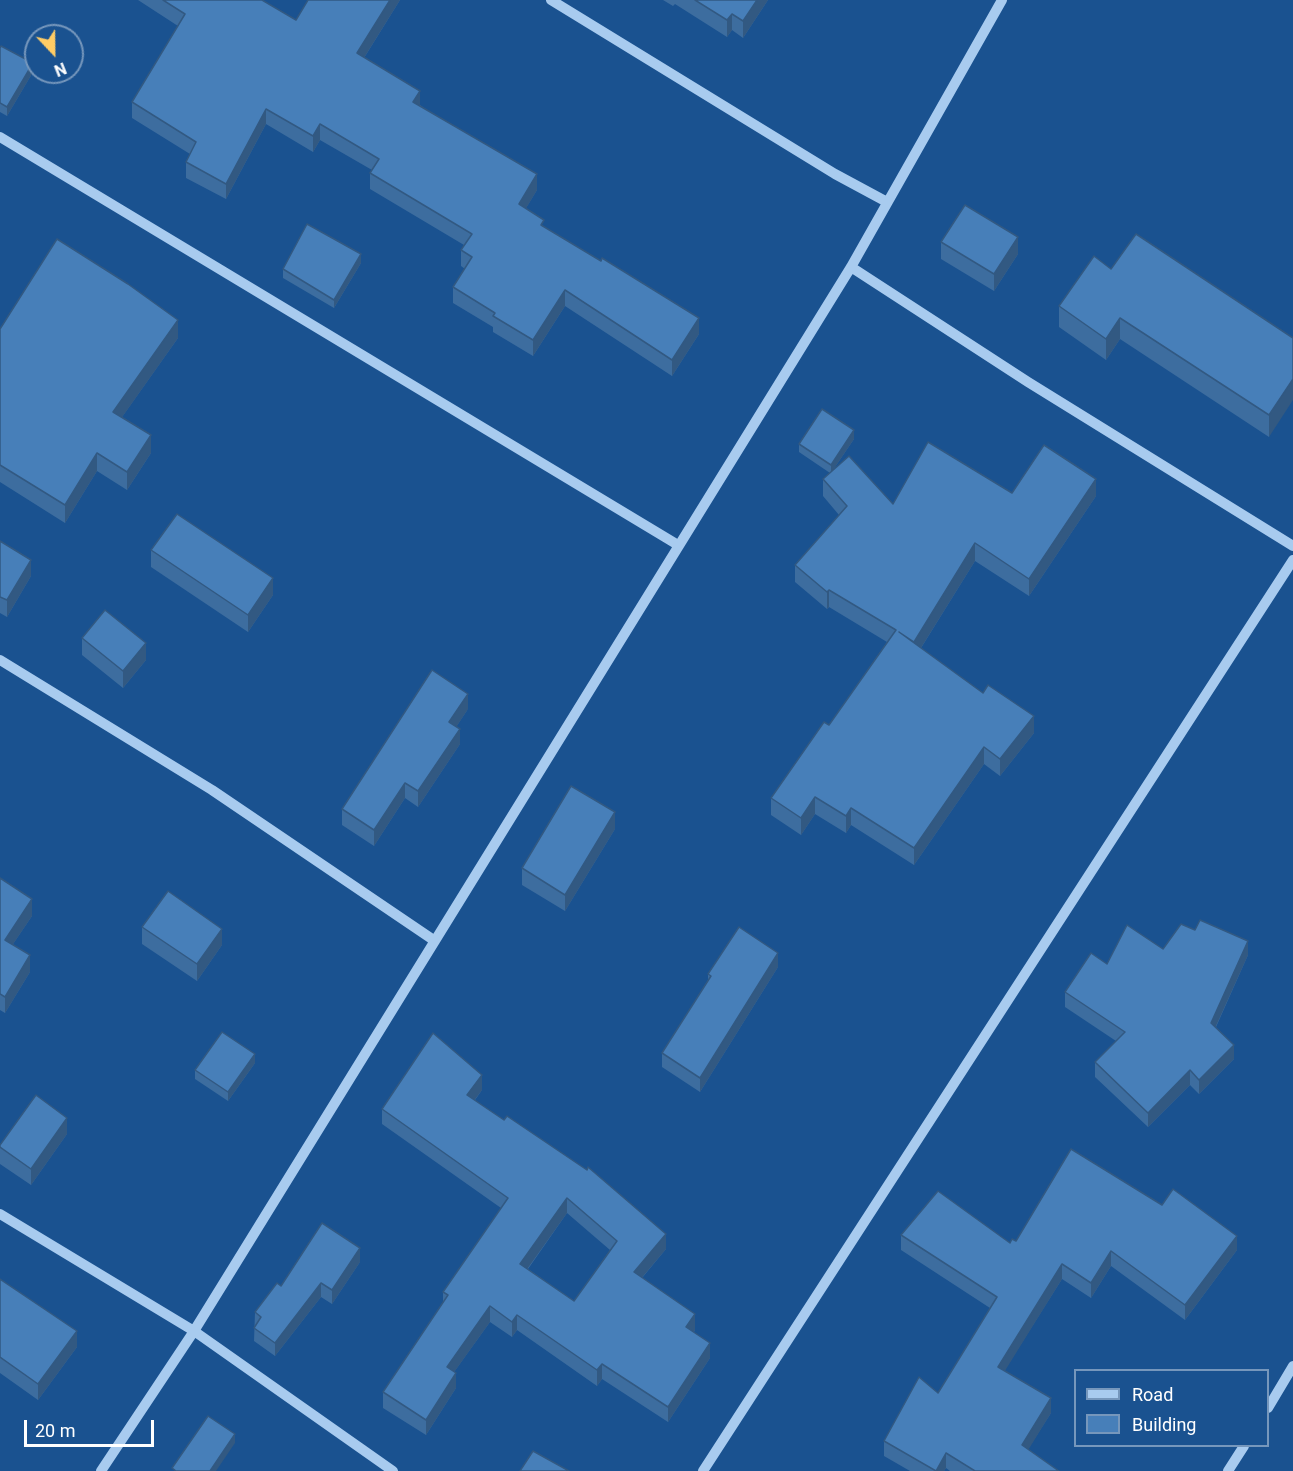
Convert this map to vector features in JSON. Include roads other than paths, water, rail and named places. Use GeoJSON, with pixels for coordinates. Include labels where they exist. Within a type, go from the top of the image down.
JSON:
{"type":"FeatureCollection","features":[{"type":"Feature","properties":{"kind":"street"},"geometry":{"type":"LineString","coordinates":[[551,0],[835,174],[887,202]]}},
{"type":"Feature","properties":{"kind":"street"},"geometry":{"type":"LineString","coordinates":[[101,1471],[194,1331],[851,267],[1002,0]]}},
{"type":"Feature","properties":{"kind":"street"},"geometry":{"type":"LineString","coordinates":[[0,137],[678,545]]}},
{"type":"Feature","properties":{"kind":"street"},"geometry":{"type":"LineString","coordinates":[[851,267],[1028,382],[1293,546]]}},
{"type":"Feature","properties":{"kind":"street"},"geometry":{"type":"LineString","coordinates":[[703,1471],[1293,560]]}},
{"type":"Feature","properties":{"kind":"street"},"geometry":{"type":"LineString","coordinates":[[0,660],[212,790],[435,941]]}},
{"type":"Feature","properties":{"kind":"street"},"geometry":{"type":"LineString","coordinates":[[0,1214],[194,1331],[393,1471]]}},
{"type":"Feature","properties":{"kind":"street"},"geometry":{"type":"LineString","coordinates":[[1269,1406],[1293,1366]]}},
{"type":"Feature","properties":{"kind":"street"},"geometry":{"type":"LineString","coordinates":[[1228,1471],[1243,1447]]}}]}
